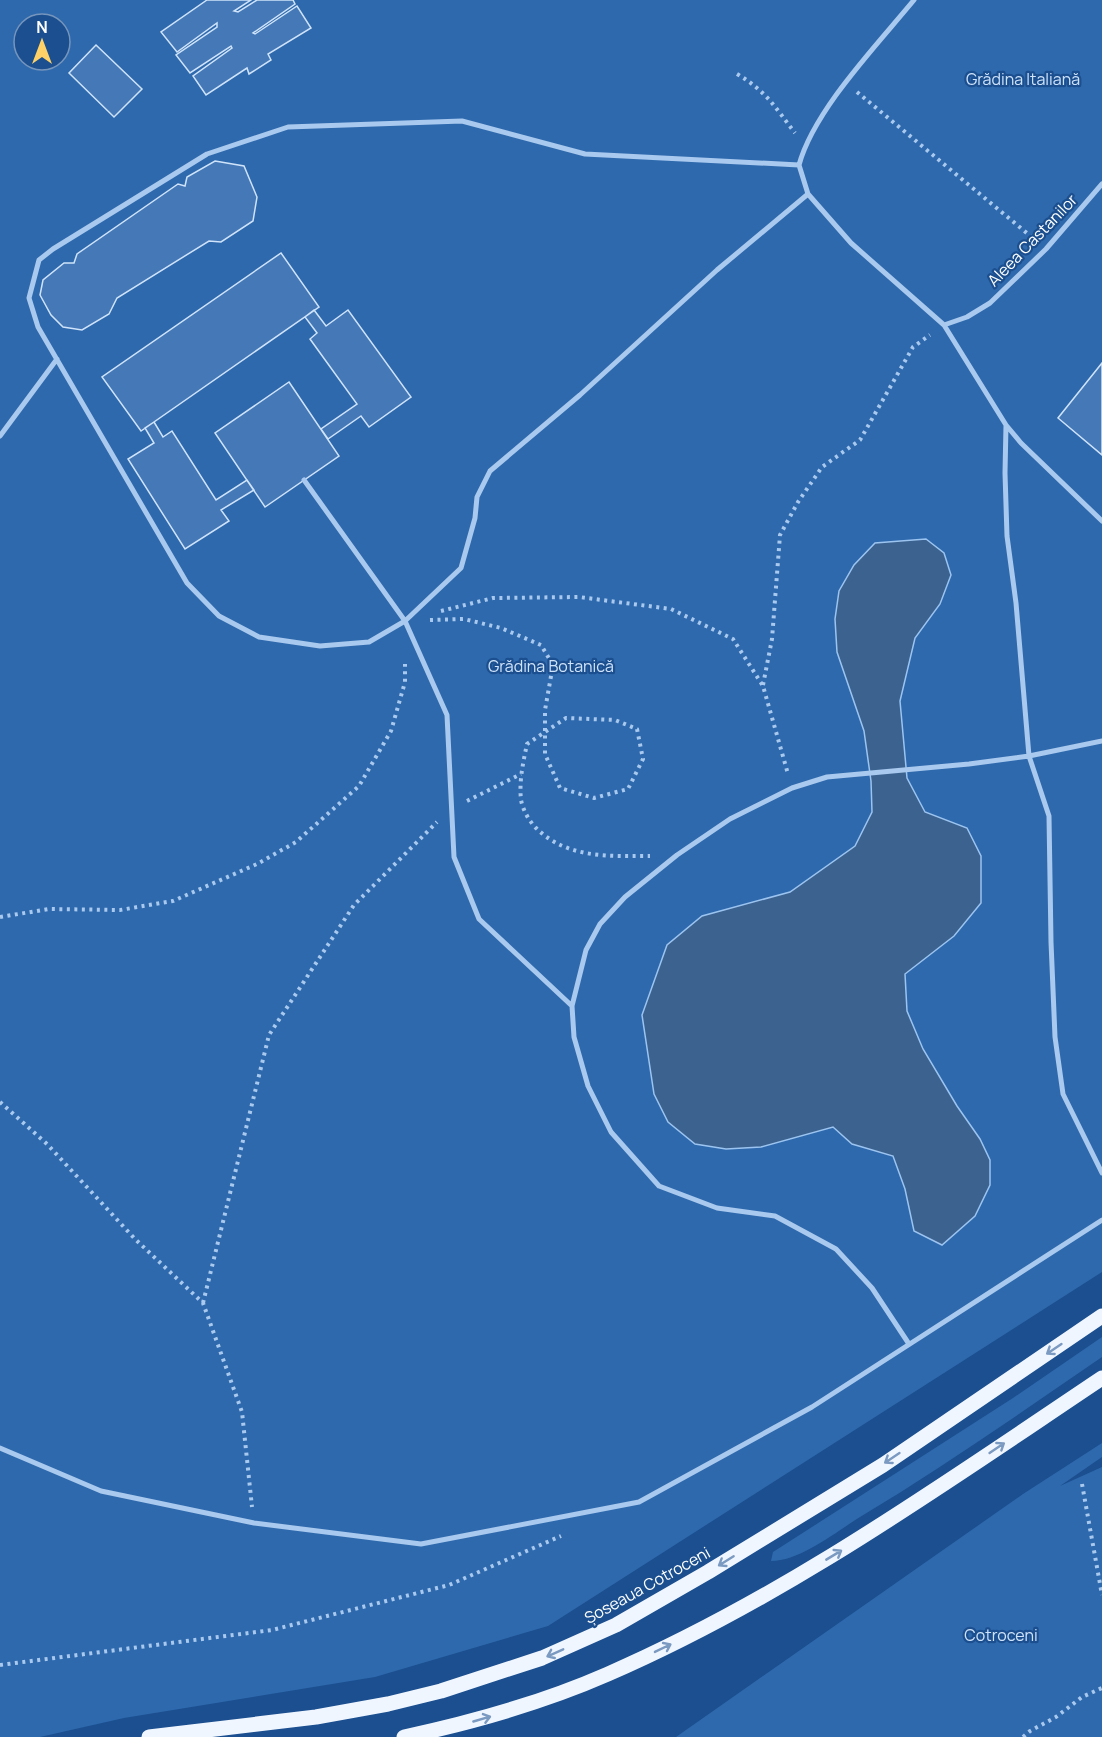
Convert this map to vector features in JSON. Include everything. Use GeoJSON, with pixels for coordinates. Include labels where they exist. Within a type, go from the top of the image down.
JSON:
{"type":"FeatureCollection","features":[{"type":"Feature","properties":{"kind":"main road","name":"Șoseaua Cotroceni"},"geometry":{"type":"LineString","coordinates":[[149,1737],[316,1717],[388,1704],[500,1674],[578,1642],[616,1625],[708,1572],[883,1465],[1102,1316]]}},
{"type":"Feature","properties":{"kind":"main road"},"geometry":{"type":"LineString","coordinates":[[404,1737],[461,1725],[517,1708],[607,1675],[774,1592],[870,1533],[1102,1378]]}},
{"type":"Feature","properties":{"kind":"street"},"geometry":{"type":"LineString","coordinates":[[914,0],[840,90],[805,146],[799,165],[808,194],[851,243],[944,325],[1006,425],[1021,443],[1102,521]]}},
{"type":"Feature","properties":{"kind":"street"},"geometry":{"type":"LineString","coordinates":[[799,165],[585,154],[462,121],[288,127],[207,154],[53,249],[39,260],[29,298],[38,327],[187,584],[219,616],[259,637],[320,646],[369,642],[405,621],[461,568],[476,518],[477,497],[490,471],[580,395],[717,270],[808,194]]}},
{"type":"Feature","properties":{"kind":"street","name":"Aleea Castanilor"},"geometry":{"type":"LineString","coordinates":[[944,325],[967,317],[990,303],[1046,249],[1102,184]]}},
{"type":"Feature","properties":{"kind":"street"},"geometry":{"type":"LineString","coordinates":[[0,436],[57,359]]}},
{"type":"Feature","properties":{"kind":"street"},"geometry":{"type":"LineString","coordinates":[[1006,425],[1007,536],[1016,603],[1029,756],[1049,816],[1054,1014],[1063,1094],[1102,1173]]}},
{"type":"Feature","properties":{"kind":"street"},"geometry":{"type":"LineString","coordinates":[[304,480],[405,621],[447,715],[454,857],[479,919],[572,1006]]}},
{"type":"Feature","properties":{"kind":"street"},"geometry":{"type":"LineString","coordinates":[[909,1344],[872,1288],[836,1249],[775,1216],[717,1208],[659,1186],[611,1132],[588,1086],[574,1037],[572,1006],[586,950],[600,924],[624,897],[677,855],[730,819],[792,788],[827,777],[1029,756],[1102,741]]}},
{"type":"Feature","properties":{"kind":"street"},"geometry":{"type":"LineString","coordinates":[[0,1448],[101,1491],[254,1522],[421,1544],[639,1502],[812,1407],[1102,1220]]}},
{"type":"Feature","properties":{"kind":"path"},"geometry":{"type":"LineString","coordinates":[[737,74],[757,85],[782,113],[805,146]]}},
{"type":"Feature","properties":{"kind":"path"},"geometry":{"type":"LineString","coordinates":[[858,93],[1034,239]]}},
{"type":"Feature","properties":{"kind":"path"},"geometry":{"type":"LineString","coordinates":[[763,686],[772,639],[780,535],[798,502],[822,467],[860,440],[913,347],[944,325]]}},
{"type":"Feature","properties":{"kind":"path"},"geometry":{"type":"LineString","coordinates":[[405,621],[494,598],[579,597],[671,609],[733,639],[763,686],[792,788]]}},
{"type":"Feature","properties":{"kind":"path"},"geometry":{"type":"LineString","coordinates":[[405,621],[464,619],[501,628],[541,645],[553,665],[545,710],[545,732],[545,754],[560,788],[594,798],[628,789],[643,759],[637,729],[615,720],[566,718],[545,732],[527,744],[520,774],[521,801],[529,821],[548,840],[572,851],[590,854],[677,855]]}},
{"type":"Feature","properties":{"kind":"path"},"geometry":{"type":"LineString","coordinates":[[0,917],[49,909],[120,910],[173,901],[257,864],[296,842],[359,786],[391,731],[405,682],[405,662]]}},
{"type":"Feature","properties":{"kind":"path"},"geometry":{"type":"LineString","coordinates":[[203,1303],[268,1035],[354,905],[450,809],[520,774]]}},
{"type":"Feature","properties":{"kind":"path"},"geometry":{"type":"LineString","coordinates":[[0,1102],[47,1144],[135,1239],[203,1303],[242,1412],[254,1522]]}},
{"type":"Feature","properties":{"kind":"path"},"geometry":{"type":"LineString","coordinates":[[1082,1484],[1102,1595]]}},
{"type":"Feature","properties":{"kind":"path"},"geometry":{"type":"LineString","coordinates":[[0,1665],[272,1630],[449,1585],[565,1534]]}},
{"type":"Feature","properties":{"kind":"path"},"geometry":{"type":"LineString","coordinates":[[1023,1737],[1056,1717],[1082,1696],[1102,1688]]}},
{"type":"Feature","properties":{"kind":"green space","name":"Grădina Botanică"},"geometry":{"type":"Polygon","coordinates":[[[0,0],[1102,0],[1102,1272],[548,1626],[375,1677],[124,1718],[40,1737],[0,1737],[0,0]]]}},
{"type":"Feature","properties":{"kind":"green space"},"geometry":{"type":"Polygon","coordinates":[[[1102,1337],[1102,1357],[1012,1419],[817,1545],[794,1556],[771,1561],[773,1552],[1013,1398],[1102,1337]]]}},
{"type":"Feature","properties":{"kind":"green space","name":"Cotroceni"},"geometry":{"type":"Polygon","coordinates":[[[1102,1443],[1102,1457],[1060,1486],[1102,1467],[1102,1737],[676,1737],[1023,1494],[1102,1443]]]}},
{"type":"Feature","properties":{"kind":"shaded area"},"geometry":{"type":"Polygon","coordinates":[[[926,539],[944,553],[951,575],[940,604],[915,638],[900,701],[907,778],[925,812],[967,828],[981,856],[981,903],[954,936],[905,974],[907,1011],[923,1049],[980,1139],[990,1160],[990,1185],[975,1216],[942,1245],[914,1231],[905,1189],[893,1156],[852,1144],[833,1127],[761,1147],[726,1149],[695,1144],[668,1122],[654,1094],[642,1015],[667,945],[702,916],[790,892],[855,846],[872,812],[871,781],[864,731],[837,652],[835,619],[839,591],[854,565],[875,543],[926,539]]]}},
{"type":"Feature","properties":{"kind":"building"},"geometry":{"type":"Polygon","coordinates":[[[207,0],[251,0],[234,11],[238,12],[257,0],[293,0],[295,4],[253,33],[255,34],[297,6],[311,28],[268,54],[271,60],[249,74],[247,68],[206,95],[193,76],[232,48],[231,46],[190,73],[176,55],[217,27],[217,23],[177,52],[161,32],[207,0]]]}},
{"type":"Feature","properties":{"kind":"building"},"geometry":{"type":"Polygon","coordinates":[[[96,45],[142,89],[114,117],[69,73],[96,45]]]}},
{"type":"Feature","properties":{"kind":"building"},"geometry":{"type":"Polygon","coordinates":[[[215,161],[244,166],[257,197],[253,221],[221,242],[209,241],[117,298],[109,314],[82,330],[63,327],[51,315],[40,295],[43,280],[64,263],[74,263],[77,254],[178,184],[185,186],[187,177],[215,161]]]}},
{"type":"Feature","properties":{"kind":"building"},"geometry":{"type":"Polygon","coordinates":[[[281,253],[319,307],[141,431],[102,377],[281,253]]]}},
{"type":"Feature","properties":{"kind":"building"},"geometry":{"type":"Polygon","coordinates":[[[314,310],[326,326],[348,310],[411,397],[369,427],[361,416],[328,439],[321,429],[357,404],[310,339],[317,333],[305,317],[314,310]]]}},
{"type":"Feature","properties":{"kind":"building"},"geometry":{"type":"Polygon","coordinates":[[[1102,363],[1102,455],[1058,418],[1102,363]]]}},
{"type":"Feature","properties":{"kind":"building"},"geometry":{"type":"Polygon","coordinates":[[[289,382],[339,456],[265,507],[215,433],[289,382]]]}},
{"type":"Feature","properties":{"kind":"building"},"geometry":{"type":"Polygon","coordinates":[[[154,422],[163,437],[172,431],[216,500],[247,480],[254,490],[221,510],[229,521],[185,549],[128,459],[154,443],[145,428],[154,422]]]}},
{"type":"Feature","properties":{"kind":"park label","name":"Grădina Italiană"},"geometry":{"type":"Point","coordinates":[1023,79]}}]}
